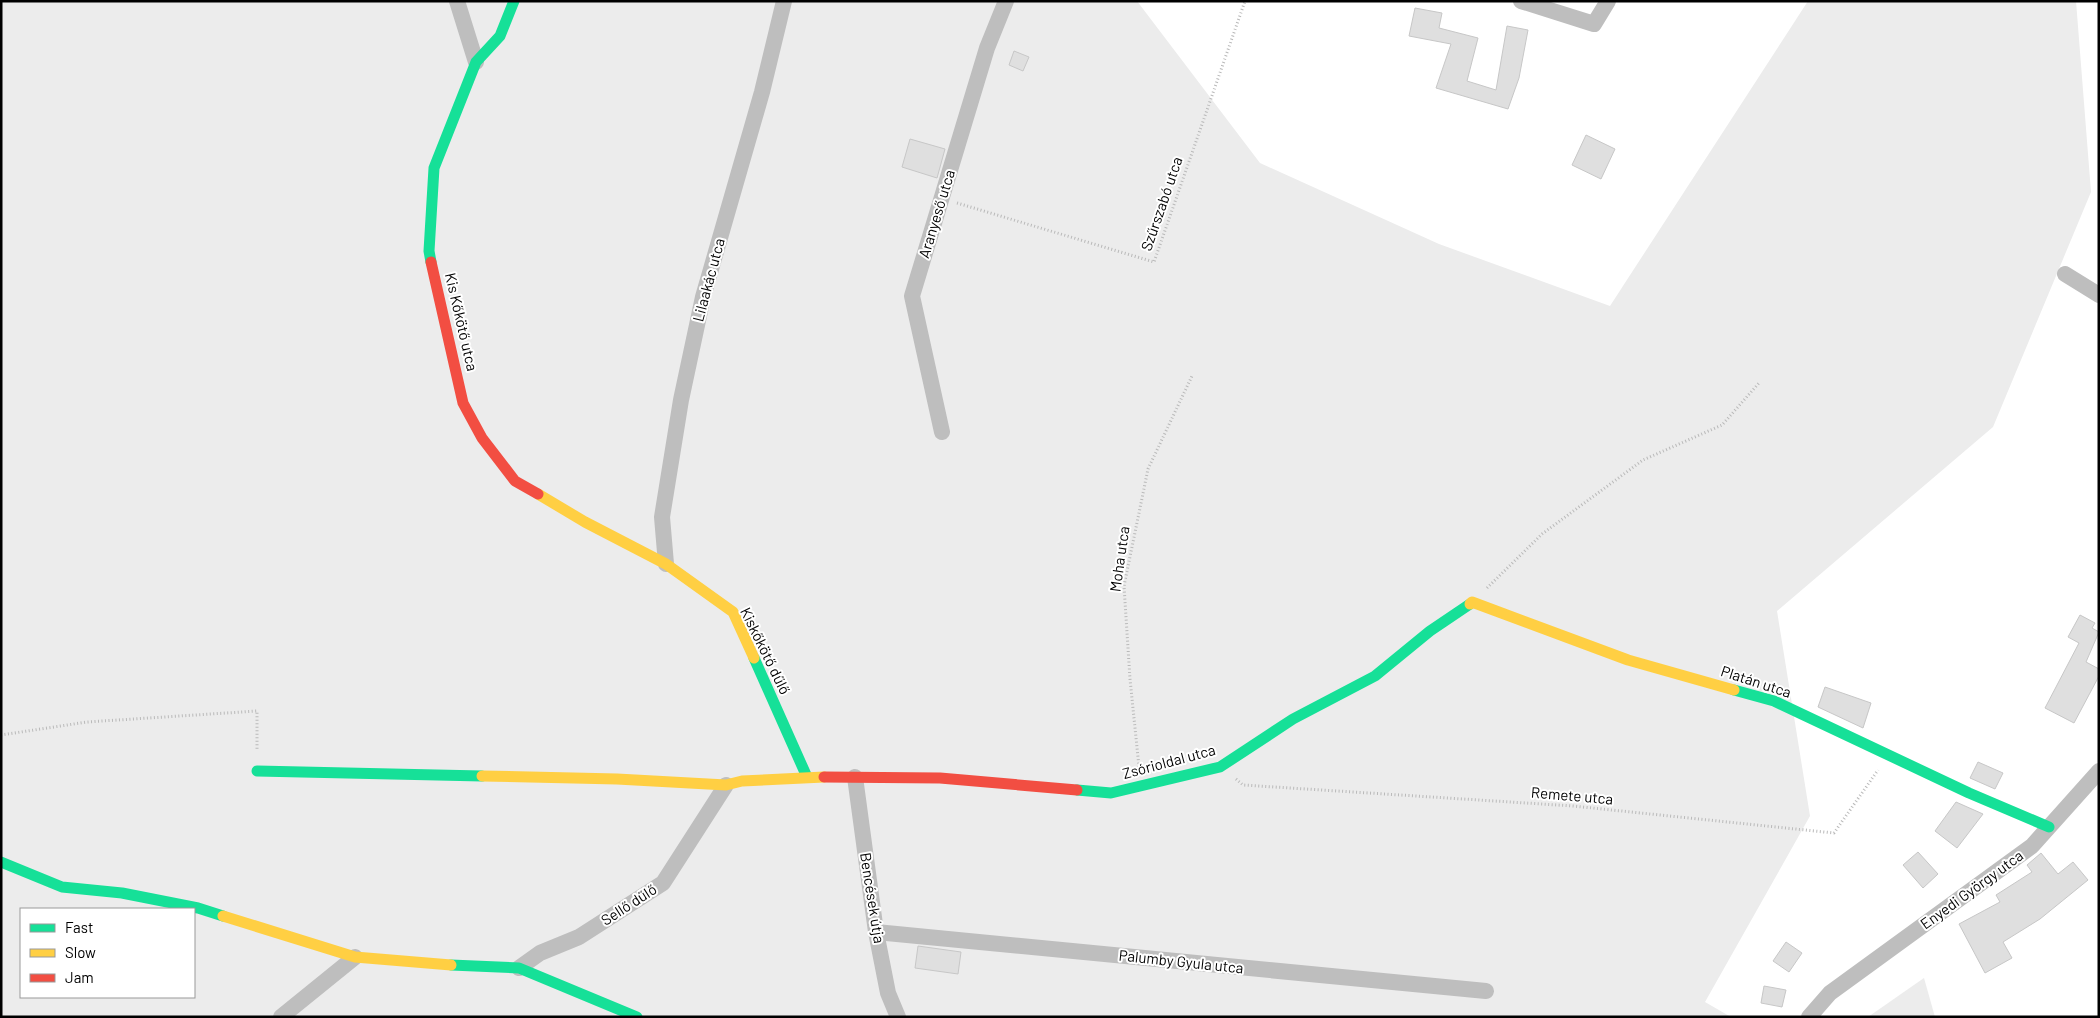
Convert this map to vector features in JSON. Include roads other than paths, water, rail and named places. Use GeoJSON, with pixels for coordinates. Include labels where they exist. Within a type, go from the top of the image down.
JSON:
{"type":"FeatureCollection","features":[{"type":"Feature","properties":{"kind":"street"},"geometry":{"type":"LineString","coordinates":[[457,1],[476,62]]}},
{"type":"Feature","properties":{"kind":"street","name":"Kis Kőkötő utca"},"geometry":{"type":"LineString","coordinates":[[514,1],[500,36],[476,62],[434,168],[429,250],[463,403],[482,438],[515,481],[585,522],[666,564]]}},
{"type":"Feature","properties":{"kind":"street","name":"Lilaakác utca"},"geometry":{"type":"LineString","coordinates":[[666,564],[662,517],[681,400],[703,297],[762,92],[784,1]]}},
{"type":"Feature","properties":{"kind":"street","name":"Aranyeső utca"},"geometry":{"type":"LineString","coordinates":[[942,432],[912,296],[987,48],[1006,1]]}},
{"type":"Feature","properties":{"kind":"street"},"geometry":{"type":"LineString","coordinates":[[1521,1],[1594,24],[1608,1]]}},
{"type":"Feature","properties":{"kind":"street"},"geometry":{"type":"LineString","coordinates":[[2065,274],[2099,295]]}},
{"type":"Feature","properties":{"kind":"street","name":"Kiskőkötő dűlő"},"geometry":{"type":"LineString","coordinates":[[666,564],[733,612],[807,776]]}},
{"type":"Feature","properties":{"kind":"street","name":"Zsórioldal utca"},"geometry":{"type":"LineString","coordinates":[[257,771],[617,779],[726,785],[742,781],[807,776],[940,778],[1111,793],[1220,767],[1293,719],[1374,676],[1430,631],[1472,602]]}},
{"type":"Feature","properties":{"kind":"street","name":"Platán utca"},"geometry":{"type":"LineString","coordinates":[[1472,602],[1628,660],[1774,701],[1969,794],[2049,827]]}},
{"type":"Feature","properties":{"kind":"street","name":"Enyedi György utca"},"geometry":{"type":"LineString","coordinates":[[1809,1017],[1830,993],[2032,846],[2099,771]]}},
{"type":"Feature","properties":{"kind":"street","name":"Bencések útja"},"geometry":{"type":"LineString","coordinates":[[855,777],[876,932],[888,993],[898,1017]]}},
{"type":"Feature","properties":{"kind":"street","name":"Sellő dűlő"},"geometry":{"type":"LineString","coordinates":[[519,968],[540,953],[579,937],[663,883],[726,785]]}},
{"type":"Feature","properties":{"kind":"street"},"geometry":{"type":"LineString","coordinates":[[1,862],[62,887],[122,893],[198,908],[355,957],[417,964],[519,968],[637,1017]]}},
{"type":"Feature","properties":{"kind":"street","name":"Palumby Gyula utca"},"geometry":{"type":"LineString","coordinates":[[876,932],[1486,991]]}},
{"type":"Feature","properties":{"kind":"street"},"geometry":{"type":"LineString","coordinates":[[281,1017],[355,957]]}}]}
